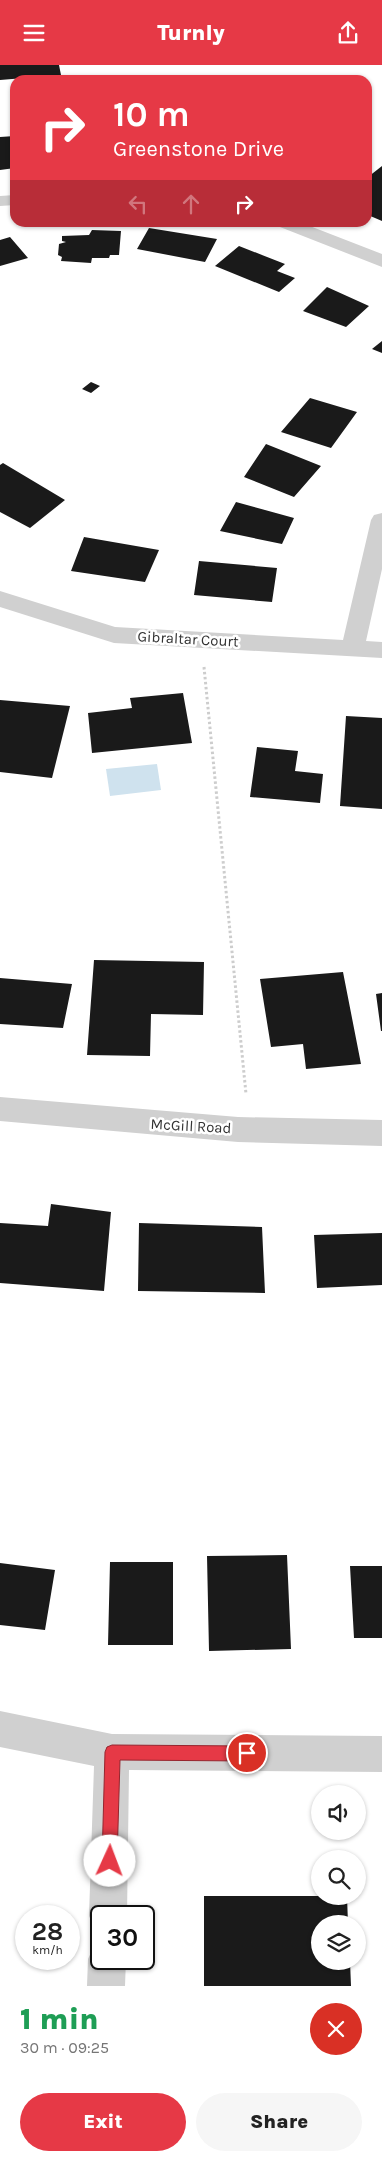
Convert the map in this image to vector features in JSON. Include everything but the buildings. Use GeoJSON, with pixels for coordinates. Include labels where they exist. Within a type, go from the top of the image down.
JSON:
{"type":"FeatureCollection","features":[{"type":"Feature","properties":{"kind":"street"},"geometry":{"type":"LineString","coordinates":[[297,227],[382,261]]}},
{"type":"Feature","properties":{"kind":"street"},"geometry":{"type":"LineString","coordinates":[[353,647],[382,521]]}},
{"type":"Feature","properties":{"kind":"street","name":"Gibraltar Court"},"geometry":{"type":"LineString","coordinates":[[0,599],[114,635],[382,650]]}},
{"type":"Feature","properties":{"kind":"street","name":"McGill Road"},"geometry":{"type":"LineString","coordinates":[[0,1109],[152,1124],[332,1134],[382,1133]]}},
{"type":"Feature","properties":{"kind":"street"},"geometry":{"type":"LineString","coordinates":[[0,1729],[112,1752],[382,1754]]}},
{"type":"Feature","properties":{"kind":"street"},"geometry":{"type":"LineString","coordinates":[[108,1905],[112,1752]]}},
{"type":"Feature","properties":{"kind":"street"},"geometry":{"type":"LineString","coordinates":[[106,1986],[107,1970]]}},
{"type":"Feature","properties":{"kind":"path"},"geometry":{"type":"LineString","coordinates":[[203,663],[246,1094]]}},
{"type":"Feature","properties":{"kind":"water"},"geometry":{"type":"Polygon","coordinates":[[[157,764],[161,790],[110,796],[106,769],[157,764]]]}},
{"type":"Feature","properties":{"kind":"route"},"geometry":{"type":"LineString","coordinates":[[110,1861],[112,1752],[247,1753]]}}]}
